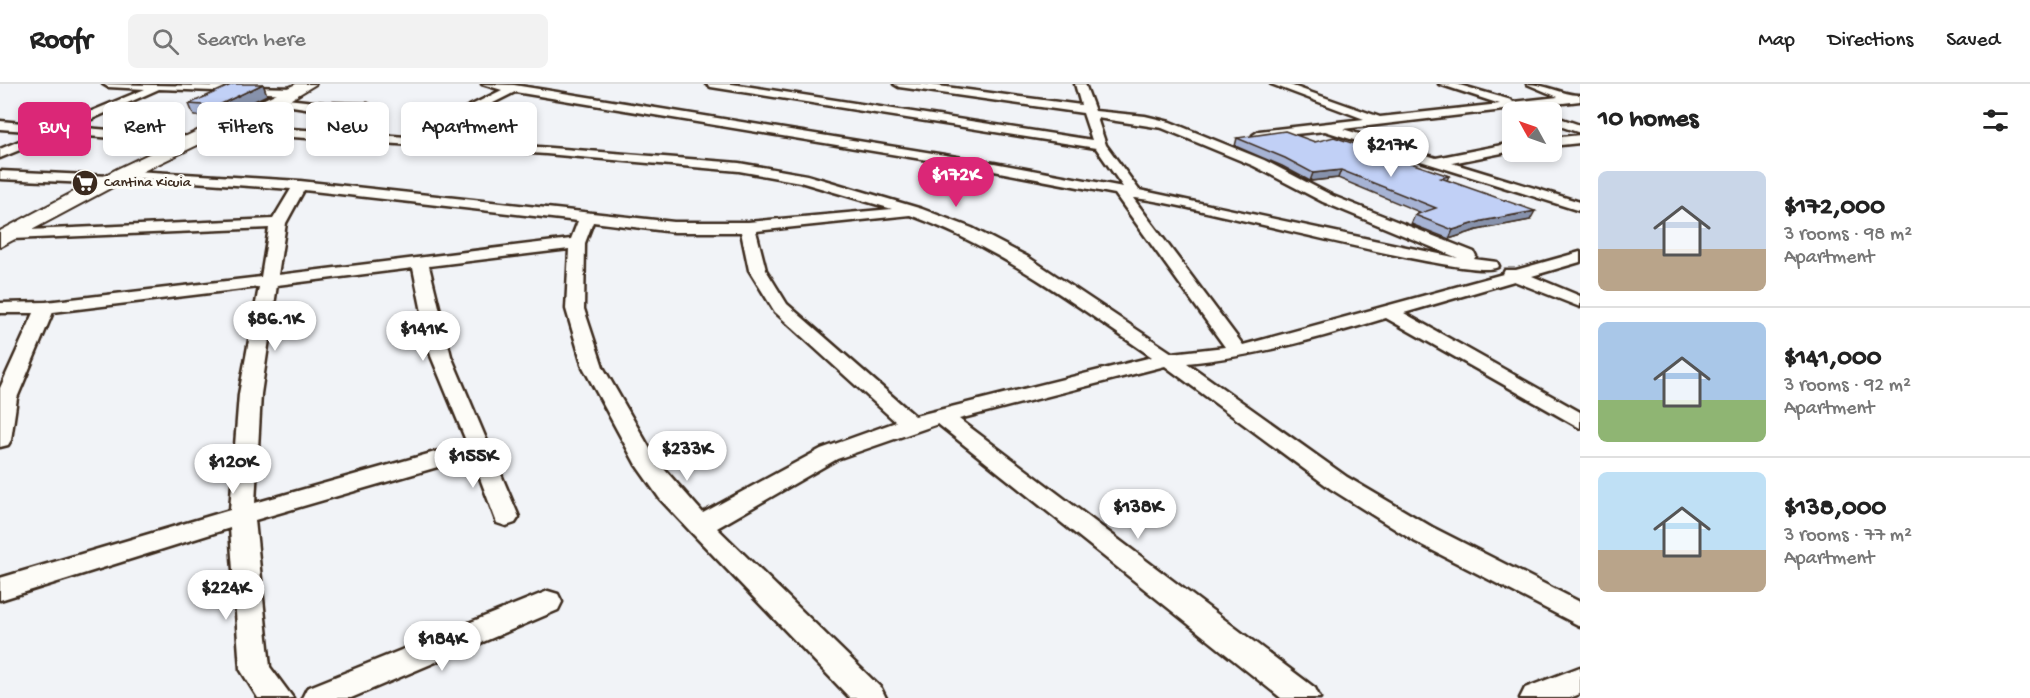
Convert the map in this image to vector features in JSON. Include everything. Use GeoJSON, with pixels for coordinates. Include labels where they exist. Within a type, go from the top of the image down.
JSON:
{"type":"FeatureCollection","features":[{"type":"Feature","properties":{"kind":"main road"},"geometry":{"type":"LineString","coordinates":[[277,101],[302,88]]}},
{"type":"Feature","properties":{"kind":"main road"},"geometry":{"type":"LineString","coordinates":[[6,237],[117,177],[197,139]]}},
{"type":"Feature","properties":{"kind":"street"},"geometry":{"type":"LineString","coordinates":[[108,84],[302,88]]}},
{"type":"Feature","properties":{"kind":"street"},"geometry":{"type":"LineString","coordinates":[[487,84],[651,112],[865,144],[1230,212],[1448,262],[1491,266]]}},
{"type":"Feature","properties":{"kind":"street"},"geometry":{"type":"LineString","coordinates":[[716,84],[1100,145]]}},
{"type":"Feature","properties":{"kind":"street"},"geometry":{"type":"LineString","coordinates":[[899,84],[1156,122],[1259,163],[1328,199],[1580,302]]}},
{"type":"Feature","properties":{"kind":"street"},"geometry":{"type":"LineString","coordinates":[[1080,84],[1100,145],[1128,193],[1238,352]]}},
{"type":"Feature","properties":{"kind":"street"},"geometry":{"type":"LineString","coordinates":[[1276,84],[1378,120]]}},
{"type":"Feature","properties":{"kind":"street"},"geometry":{"type":"LineString","coordinates":[[1444,84],[1504,102]]}},
{"type":"Feature","properties":{"kind":"street"},"geometry":{"type":"LineString","coordinates":[[1532,84],[1576,98]]}},
{"type":"Feature","properties":{"kind":"street"},"geometry":{"type":"LineString","coordinates":[[91,115],[163,85]]}},
{"type":"Feature","properties":{"kind":"street"},"geometry":{"type":"LineString","coordinates":[[486,102],[514,88]]}},
{"type":"Feature","properties":{"kind":"street"},"geometry":{"type":"LineString","coordinates":[[1541,102],[1576,98]]}},
{"type":"Feature","properties":{"kind":"street"},"geometry":{"type":"LineString","coordinates":[[277,101],[306,105]]}},
{"type":"Feature","properties":{"kind":"street"},"geometry":{"type":"LineString","coordinates":[[1210,143],[1378,120],[1502,106]]}},
{"type":"Feature","properties":{"kind":"street"},"geometry":{"type":"LineString","coordinates":[[1562,123],[1580,129]]}},
{"type":"Feature","properties":{"kind":"street"},"geometry":{"type":"LineString","coordinates":[[0,124],[18,126]]}},
{"type":"Feature","properties":{"kind":"street"},"geometry":{"type":"LineString","coordinates":[[1324,127],[1580,207]]}},
{"type":"Feature","properties":{"kind":"street"},"geometry":{"type":"LineString","coordinates":[[91,132],[192,141]]}},
{"type":"Feature","properties":{"kind":"street"},"geometry":{"type":"LineString","coordinates":[[294,133],[401,140]]}},
{"type":"Feature","properties":{"kind":"street"},"geometry":{"type":"LineString","coordinates":[[1562,141],[1580,139]]}},
{"type":"Feature","properties":{"kind":"street"},"geometry":{"type":"LineString","coordinates":[[0,154],[18,146]]}},
{"type":"Feature","properties":{"kind":"street"},"geometry":{"type":"LineString","coordinates":[[537,149],[748,168],[802,178],[917,212],[998,246],[1168,359],[1340,483],[1373,504],[1580,615]]}},
{"type":"Feature","properties":{"kind":"street"},"geometry":{"type":"LineString","coordinates":[[1439,162],[1502,149]]}},
{"type":"Feature","properties":{"kind":"street"},"geometry":{"type":"LineString","coordinates":[[0,175],[117,177],[300,185],[523,208],[587,218],[674,227],[748,227],[917,212]]}},
{"type":"Feature","properties":{"kind":"street"},"geometry":{"type":"LineString","coordinates":[[278,698],[262,681],[255,669],[251,649],[242,515],[250,394],[267,282],[278,223],[300,185]]}},
{"type":"Feature","properties":{"kind":"street"},"geometry":{"type":"LineString","coordinates":[[587,218],[577,243],[575,309],[593,367],[648,465],[669,493],[862,696]]}},
{"type":"Feature","properties":{"kind":"street"},"geometry":{"type":"LineString","coordinates":[[6,237],[278,223]]}},
{"type":"Feature","properties":{"kind":"street"},"geometry":{"type":"LineString","coordinates":[[748,227],[750,251],[768,292],[781,308],[911,424]]}},
{"type":"Feature","properties":{"kind":"street"},"geometry":{"type":"LineString","coordinates":[[0,308],[46,307],[577,243]]}},
{"type":"Feature","properties":{"kind":"street"},"geometry":{"type":"LineString","coordinates":[[700,526],[829,454],[911,424],[944,418],[1168,359],[1238,352],[1390,313],[1580,258]]}},
{"type":"Feature","properties":{"kind":"street"},"geometry":{"type":"LineString","coordinates":[[420,262],[441,356],[480,447],[506,517]]}},
{"type":"Feature","properties":{"kind":"street"},"geometry":{"type":"LineString","coordinates":[[0,440],[6,398],[46,307]]}},
{"type":"Feature","properties":{"kind":"street"},"geometry":{"type":"LineString","coordinates":[[1390,313],[1580,421]]}},
{"type":"Feature","properties":{"kind":"street"},"geometry":{"type":"LineString","coordinates":[[944,418],[1304,698]]}},
{"type":"Feature","properties":{"kind":"street"},"geometry":{"type":"LineString","coordinates":[[0,588],[242,515],[480,447]]}},
{"type":"Feature","properties":{"kind":"street"},"geometry":{"type":"LineString","coordinates":[[318,698],[548,602]]}},
{"type":"Feature","properties":{"kind":"street"},"geometry":{"type":"LineString","coordinates":[[1536,698],[1580,680]]}},
{"type":"Feature","properties":{"kind":"building"},"geometry":{"type":"Polygon","coordinates":[[[233,84],[263,84],[225,102],[189,104],[233,84]]]}},
{"type":"Feature","properties":{"kind":"building"},"geometry":{"type":"Polygon","coordinates":[[[1285,131],[1315,142],[1334,137],[1449,176],[1441,178],[1535,211],[1482,221],[1453,230],[1415,215],[1436,208],[1341,170],[1313,173],[1285,158],[1237,138],[1285,131]]]}},
{"type":"Feature","properties":{"kind":"place","name":"Cantina Kicuia"},"geometry":{"type":"Point","coordinates":[85,183]}}]}
